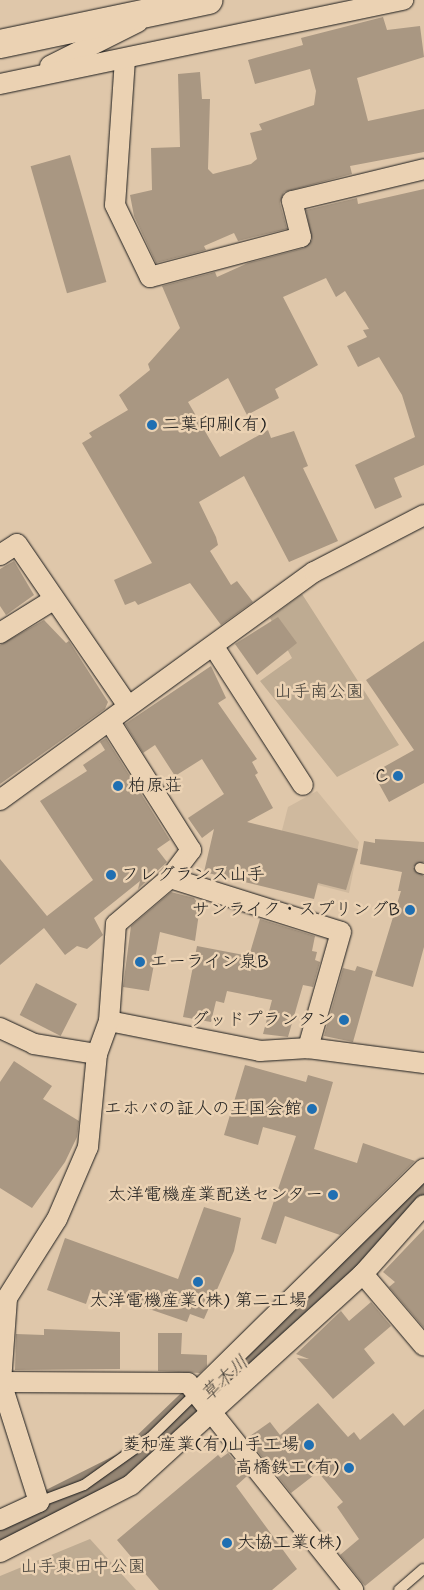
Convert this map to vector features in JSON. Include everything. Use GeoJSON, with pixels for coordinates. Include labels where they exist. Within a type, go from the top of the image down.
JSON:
{"type":"FeatureCollection","features":[{"type":"Feature","properties":{"kind":"street"},"geometry":{"type":"LineString","coordinates":[[0,44],[208,0]]}},
{"type":"Feature","properties":{"kind":"street"},"geometry":{"type":"LineString","coordinates":[[0,84],[403,0]]}},
{"type":"Feature","properties":{"kind":"street"},"geometry":{"type":"LineString","coordinates":[[26,78],[161,11]]}},
{"type":"Feature","properties":{"kind":"street"},"geometry":{"type":"LineString","coordinates":[[125,59],[115,205],[150,277],[300,237],[292,201],[424,169]]}},
{"type":"Feature","properties":{"kind":"street"},"geometry":{"type":"LineString","coordinates":[[0,800],[110,722],[128,706],[214,646],[314,572],[424,515]]}},
{"type":"Feature","properties":{"kind":"street"},"geometry":{"type":"LineString","coordinates":[[0,554],[17,544],[53,600],[128,706]]}},
{"type":"Feature","properties":{"kind":"street"},"geometry":{"type":"LineString","coordinates":[[0,633],[53,600]]}},
{"type":"Feature","properties":{"kind":"street"},"geometry":{"type":"LineString","coordinates":[[214,646],[303,785]]}},
{"type":"Feature","properties":{"kind":"street"},"geometry":{"type":"LineString","coordinates":[[44,1515],[1,1382],[7,1298],[57,1219],[88,1147],[97,1054],[109,1021],[116,924],[170,878],[191,850],[110,722]]}},
{"type":"Feature","properties":{"kind":"street"},"geometry":{"type":"LineString","coordinates":[[170,878],[341,932],[308,1048]]}},
{"type":"Feature","properties":{"kind":"street"},"geometry":{"type":"LineString","coordinates":[[109,1021],[260,1051],[308,1048],[424,1063]]}},
{"type":"Feature","properties":{"kind":"street"},"geometry":{"type":"LineString","coordinates":[[0,1028],[34,1044],[97,1054]]}},
{"type":"Feature","properties":{"kind":"street"},"geometry":{"type":"LineString","coordinates":[[0,1520],[44,1515],[132,1485],[203,1403],[424,1169]]}},
{"type":"Feature","properties":{"kind":"street"},"geometry":{"type":"LineString","coordinates":[[203,1403],[363,1274],[424,1206]]}},
{"type":"Feature","properties":{"kind":"street"},"geometry":{"type":"LineString","coordinates":[[363,1274],[424,1346]]}},
{"type":"Feature","properties":{"kind":"street"},"geometry":{"type":"LineString","coordinates":[[1,1382],[188,1383],[353,1590]]}},
{"type":"Feature","properties":{"kind":"street"},"geometry":{"type":"LineString","coordinates":[[0,1552],[44,1515]]}},
{"type":"Feature","properties":{"kind":"lane"},"geometry":{"type":"LineString","coordinates":[[44,1515],[150,1438],[203,1403]]}},
{"type":"Feature","properties":{"kind":"lane"},"geometry":{"type":"LineString","coordinates":[[399,1590],[424,1570]]}},
{"type":"Feature","properties":{"kind":"shaded area"},"geometry":{"type":"Polygon","coordinates":[[[317,791],[359,842],[349,893],[271,873],[288,807],[317,791]]]}},
{"type":"Feature","properties":{"kind":"green space","name":"山手南公園"},"geometry":{"type":"Polygon","coordinates":[[[302,594],[399,745],[337,777],[260,681],[292,658],[270,618],[302,594]]]}},
{"type":"Feature","properties":{"kind":"green space","name":"山手東田中公園"},"geometry":{"type":"Polygon","coordinates":[[[90,1539],[136,1590],[0,1590],[0,1576],[90,1539]]]}},
{"type":"Feature","properties":{"kind":"building"},"geometry":{"type":"Polygon","coordinates":[[[383,17],[387,30],[420,26],[424,57],[357,78],[368,121],[424,109],[424,152],[350,166],[352,174],[284,192],[280,203],[287,229],[238,241],[234,233],[204,246],[206,250],[156,263],[134,216],[130,195],[152,190],[151,148],[180,147],[178,74],[200,72],[202,99],[210,99],[208,169],[213,174],[251,164],[257,159],[250,133],[262,130],[259,124],[314,105],[316,91],[310,69],[255,84],[248,60],[303,45],[301,38],[383,17]]]}},
{"type":"Feature","properties":{"kind":"building"},"geometry":{"type":"Polygon","coordinates":[[[70,155],[106,282],[67,293],[31,166],[70,155]]]}},
{"type":"Feature","properties":{"kind":"building"},"geometry":{"type":"Polygon","coordinates":[[[424,189],[424,465],[394,478],[402,497],[375,509],[355,465],[415,437],[402,395],[379,357],[358,367],[347,346],[367,337],[363,330],[369,329],[345,291],[336,297],[326,278],[283,297],[318,365],[275,389],[279,398],[247,415],[228,378],[188,402],[220,457],[268,430],[271,438],[294,431],[308,466],[303,468],[338,541],[289,562],[244,476],[199,502],[218,545],[210,551],[231,585],[237,581],[253,602],[221,625],[190,583],[138,605],[135,601],[125,605],[114,580],[152,563],[82,443],[92,437],[89,433],[128,410],[119,395],[150,370],[148,364],[180,328],[162,286],[215,272],[217,277],[248,263],[304,248],[312,240],[306,210],[357,198],[358,204],[424,189]]]}},
{"type":"Feature","properties":{"kind":"building"},"geometry":{"type":"Polygon","coordinates":[[[14,561],[34,595],[6,615],[0,606],[0,569],[14,561]]]}},
{"type":"Feature","properties":{"kind":"building"},"geometry":{"type":"Polygon","coordinates":[[[278,617],[297,643],[257,675],[235,644],[278,617]]]}},
{"type":"Feature","properties":{"kind":"building"},"geometry":{"type":"Polygon","coordinates":[[[44,620],[66,643],[69,641],[108,702],[105,709],[0,784],[0,645],[44,620]]]}},
{"type":"Feature","properties":{"kind":"building"},"geometry":{"type":"Polygon","coordinates":[[[424,641],[424,783],[389,802],[373,773],[414,750],[366,680],[424,641]]]}},
{"type":"Feature","properties":{"kind":"building"},"geometry":{"type":"Polygon","coordinates":[[[211,666],[226,698],[218,703],[257,759],[252,762],[258,773],[255,775],[273,808],[247,822],[358,849],[346,890],[318,883],[314,899],[204,872],[214,829],[202,838],[188,818],[224,794],[202,759],[175,776],[155,745],[143,753],[125,724],[211,666]]]}},
{"type":"Feature","properties":{"kind":"building"},"geometry":{"type":"Polygon","coordinates":[[[106,738],[170,840],[157,849],[167,862],[138,889],[140,881],[94,918],[103,935],[87,949],[77,946],[65,955],[44,928],[0,965],[0,859],[47,916],[93,880],[40,801],[87,771],[83,765],[105,750],[100,742],[106,738]]]}},
{"type":"Feature","properties":{"kind":"building"},"geometry":{"type":"Polygon","coordinates":[[[375,839],[424,842],[424,862],[413,867],[424,876],[424,947],[413,987],[375,976],[401,891],[398,891],[402,872],[360,864],[364,841],[375,843],[375,839]]]}},
{"type":"Feature","properties":{"kind":"building"},"geometry":{"type":"Polygon","coordinates":[[[171,892],[194,898],[200,906],[195,941],[160,932],[149,991],[123,987],[131,926],[171,892]]]}},
{"type":"Feature","properties":{"kind":"building"},"geometry":{"type":"Polygon","coordinates":[[[260,919],[315,936],[312,951],[317,952],[315,960],[320,962],[313,987],[303,985],[288,1037],[263,1034],[272,1000],[227,991],[224,1003],[216,1001],[211,1022],[183,1017],[197,946],[249,956],[260,919]]]}},
{"type":"Feature","properties":{"kind":"building","name":"グッドプランタン"},"geometry":{"type":"Polygon","coordinates":[[[357,966],[373,971],[353,1042],[324,1036],[343,968],[355,971],[357,966]]]}},
{"type":"Feature","properties":{"kind":"building"},"geometry":{"type":"Polygon","coordinates":[[[36,983],[77,1004],[61,1036],[20,1015],[36,983]]]}},
{"type":"Feature","properties":{"kind":"building"},"geometry":{"type":"Polygon","coordinates":[[[14,1061],[52,1086],[43,1099],[79,1121],[77,1137],[65,1162],[32,1208],[0,1188],[0,1082],[14,1061]]]}},
{"type":"Feature","properties":{"kind":"building"},"geometry":{"type":"Polygon","coordinates":[[[245,1065],[306,1082],[308,1075],[333,1082],[314,1149],[357,1163],[363,1143],[415,1161],[340,1235],[285,1216],[276,1244],[261,1239],[296,1136],[263,1127],[258,1145],[224,1135],[245,1065]]]}},
{"type":"Feature","properties":{"kind":"building"},"geometry":{"type":"Polygon","coordinates":[[[204,1207],[241,1218],[234,1251],[204,1319],[190,1314],[187,1322],[91,1289],[86,1304],[47,1290],[65,1238],[178,1279],[204,1207]]]}},
{"type":"Feature","properties":{"kind":"building"},"geometry":{"type":"Polygon","coordinates":[[[424,1229],[424,1328],[389,1287],[395,1282],[383,1272],[424,1229]]]}},
{"type":"Feature","properties":{"kind":"building"},"geometry":{"type":"Polygon","coordinates":[[[371,1302],[391,1326],[364,1349],[375,1363],[333,1399],[297,1358],[309,1359],[296,1354],[341,1311],[349,1321],[371,1302]]]}},
{"type":"Feature","properties":{"kind":"building"},"geometry":{"type":"Polygon","coordinates":[[[44,1329],[120,1332],[120,1369],[15,1370],[16,1334],[44,1335],[44,1329]]]}},
{"type":"Feature","properties":{"kind":"building"},"geometry":{"type":"Polygon","coordinates":[[[158,1333],[182,1333],[181,1354],[207,1355],[207,1366],[200,1373],[158,1371],[158,1333]]]}},
{"type":"Feature","properties":{"kind":"building"},"geometry":{"type":"Polygon","coordinates":[[[318,1403],[348,1437],[354,1432],[360,1440],[393,1413],[404,1426],[424,1409],[424,1538],[365,1586],[340,1555],[359,1539],[337,1507],[343,1502],[318,1472],[291,1493],[247,1438],[270,1422],[280,1435],[318,1403]]]}},
{"type":"Feature","properties":{"kind":"building","name":"大協工業(株)"},"geometry":{"type":"Polygon","coordinates":[[[228,1453],[247,1476],[236,1486],[297,1569],[272,1590],[159,1590],[117,1540],[218,1455],[221,1458],[228,1453]]]}},
{"type":"Feature","properties":{"kind":"waterway","name":"草木川"},"geometry":{"type":"LineString","coordinates":[[0,1534],[128,1470],[424,1186]]}},
{"type":"Feature","properties":{"kind":"place","name":"二葉印刷(有)"},"geometry":{"type":"Point","coordinates":[152,425]}},
{"type":"Feature","properties":{"kind":"place","name":"C"},"geometry":{"type":"Point","coordinates":[398,776]}},
{"type":"Feature","properties":{"kind":"place","name":"柏原荘"},"geometry":{"type":"Point","coordinates":[118,786]}},
{"type":"Feature","properties":{"kind":"place","name":"フレグランス山手"},"geometry":{"type":"Point","coordinates":[111,875]}},
{"type":"Feature","properties":{"kind":"place","name":"サンライク・スプリングB"},"geometry":{"type":"Point","coordinates":[410,910]}},
{"type":"Feature","properties":{"kind":"place","name":"エーライン泉B"},"geometry":{"type":"Point","coordinates":[140,962]}},
{"type":"Feature","properties":{"kind":"place","name":"グッドプランタン"},"geometry":{"type":"Point","coordinates":[344,1020]}},
{"type":"Feature","properties":{"kind":"place","name":"エホバの証人の王国会館"},"geometry":{"type":"Point","coordinates":[312,1109]}},
{"type":"Feature","properties":{"kind":"place","name":"太洋電機産業配送センター"},"geometry":{"type":"Point","coordinates":[333,1195]}},
{"type":"Feature","properties":{"kind":"place","name":"太洋電機産業(株) 第二工場"},"geometry":{"type":"Point","coordinates":[198,1282]}},
{"type":"Feature","properties":{"kind":"place","name":"菱和産業(有)山手工場"},"geometry":{"type":"Point","coordinates":[309,1445]}},
{"type":"Feature","properties":{"kind":"place","name":"高橋鉄工(有)"},"geometry":{"type":"Point","coordinates":[349,1468]}},
{"type":"Feature","properties":{"kind":"place","name":"大協工業(株)"},"geometry":{"type":"Point","coordinates":[227,1543]}}]}
